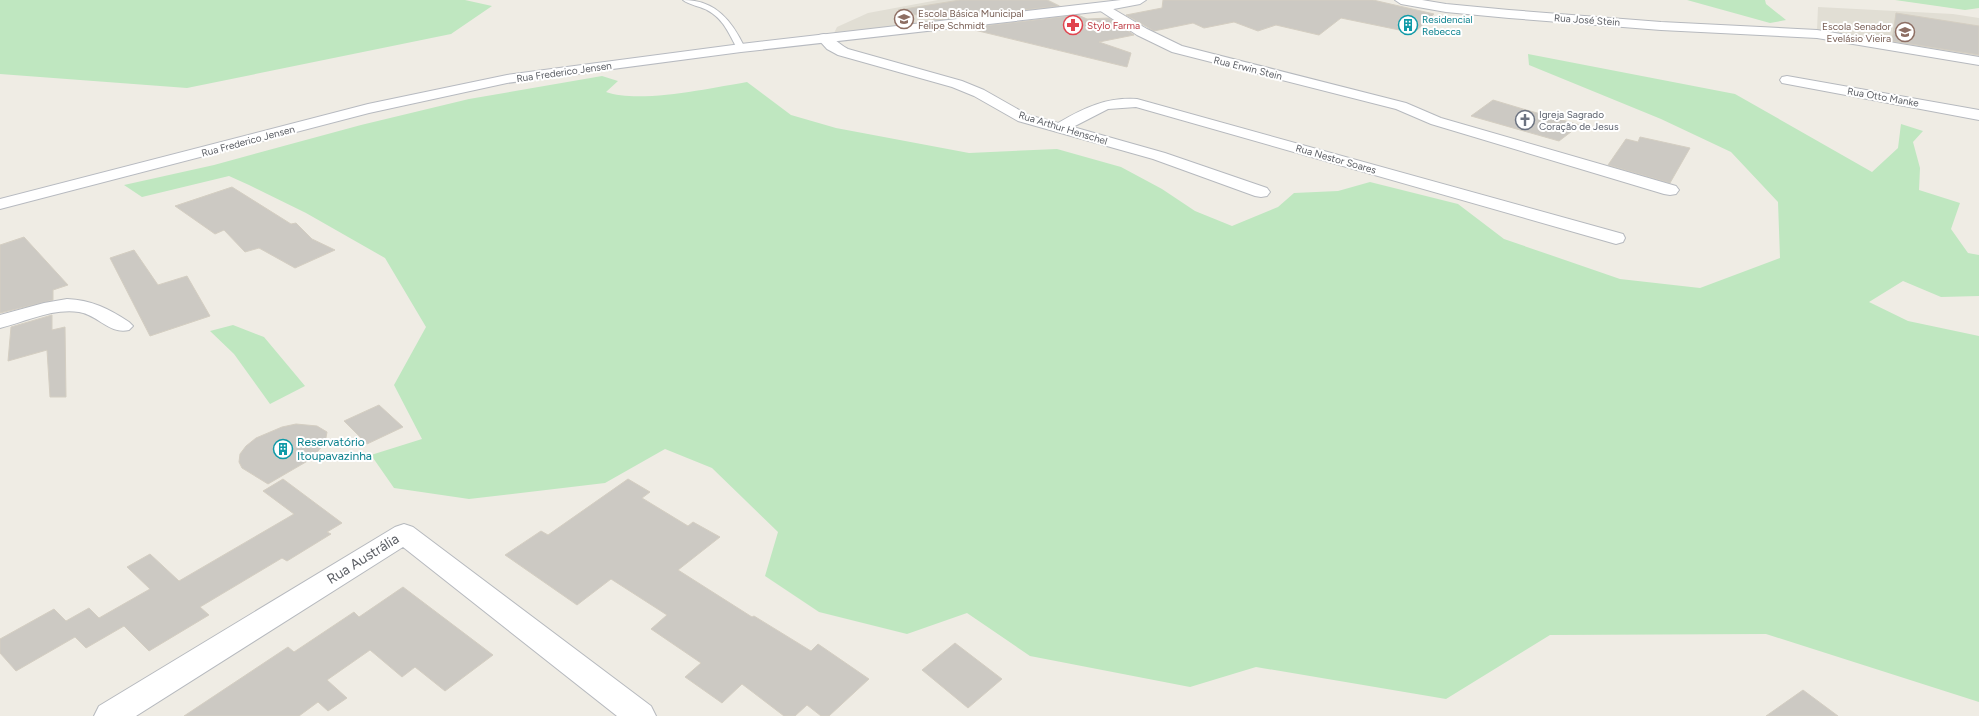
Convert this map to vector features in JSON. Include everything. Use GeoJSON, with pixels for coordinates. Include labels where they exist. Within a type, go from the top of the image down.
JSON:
{"type":"FeatureCollection","features":[{"type":"Feature","properties":{"kind":"street","name":"Rua Frederico Jensen"},"geometry":{"type":"LineString","coordinates":[[0,204],[368,109],[444,92],[525,77],[741,48],[1103,7],[1140,0]]}},
{"type":"Feature","properties":{"kind":"street","name":"Rua José Stein"},"geometry":{"type":"LineString","coordinates":[[1401,0],[1446,8],[1509,14],[1661,26],[1824,34],[1979,61]]}},
{"type":"Feature","properties":{"kind":"street","name":"Rua Erwin Stein"},"geometry":{"type":"LineString","coordinates":[[1103,7],[1142,32],[1177,49],[1401,106],[1436,121],[1670,190]]}},
{"type":"Feature","properties":{"kind":"street","name":"Rua Arthur Henschel"},"geometry":{"type":"LineString","coordinates":[[824,38],[832,46],[843,52],[957,84],[979,93],[1023,118],[1159,156],[1262,192]]}},
{"type":"Feature","properties":{"kind":"street","name":"Rua Otto Manke"},"geometry":{"type":"LineString","coordinates":[[1787,80],[1979,115]]}},
{"type":"Feature","properties":{"kind":"street","name":"Rua Nestor Soares"},"geometry":{"type":"LineString","coordinates":[[1060,128],[1100,106],[1120,102],[1137,103],[1616,238]]}},
{"type":"Feature","properties":{"kind":"street"},"geometry":{"type":"LineString","coordinates":[[0,322],[44,310],[71,306],[90,308],[122,326]]}},
{"type":"Feature","properties":{"kind":"street","name":"Rua Austrália"},"geometry":{"type":"LineString","coordinates":[[110,716],[404,534],[640,716]]}},
{"type":"Feature","properties":{"kind":"lane"},"geometry":{"type":"LineString","coordinates":[[687,0],[707,6],[728,21],[741,48]]}},
{"type":"Feature","properties":{"kind":"shaded area","name":"Escola Básica Municipal Felipe Schmidt"},"geometry":{"type":"Polygon","coordinates":[[[938,0],[1049,0],[1063,7],[834,33],[837,27],[868,13],[938,0]]]}},
{"type":"Feature","properties":{"kind":"shaded area","name":"Escola Senador Evelásio Vieira"},"geometry":{"type":"Polygon","coordinates":[[[1818,7],[1953,14],[1979,18],[1979,58],[1817,30],[1818,7]]]}},
{"type":"Feature","properties":{"kind":"green space"},"geometry":{"type":"Polygon","coordinates":[[[0,0],[465,0],[492,6],[451,34],[187,88],[0,74],[0,0]]]}},
{"type":"Feature","properties":{"kind":"green space"},"geometry":{"type":"Polygon","coordinates":[[[1687,0],[1765,0],[1766,4],[1786,20],[1770,23],[1687,0]]]}},
{"type":"Feature","properties":{"kind":"green space"},"geometry":{"type":"Polygon","coordinates":[[[1895,0],[1979,0],[1979,8],[1965,10],[1895,0]]]}},
{"type":"Feature","properties":{"kind":"green space"},"geometry":{"type":"Polygon","coordinates":[[[1528,54],[1735,94],[1872,172],[1898,148],[1901,124],[1923,131],[1913,142],[1920,168],[1919,190],[1960,203],[1951,229],[1968,253],[1979,255],[1979,296],[1941,297],[1903,281],[1869,302],[1908,321],[1979,336],[1979,702],[1766,634],[1550,635],[1446,699],[1256,667],[1190,687],[1030,656],[967,613],[907,634],[819,612],[765,576],[778,532],[712,468],[665,449],[605,483],[469,499],[394,488],[371,455],[422,439],[394,385],[426,327],[385,258],[306,213],[229,176],[142,197],[124,185],[214,165],[361,125],[469,99],[602,76],[618,81],[606,92],[637,96],[675,94],[747,82],[791,115],[836,128],[969,153],[1057,149],[1121,167],[1162,189],[1195,211],[1232,226],[1278,207],[1294,193],[1338,191],[1370,182],[1458,204],[1504,239],[1620,279],[1700,288],[1780,258],[1778,202],[1731,152],[1661,119],[1529,65],[1528,54]]]}},
{"type":"Feature","properties":{"kind":"green space"},"geometry":{"type":"Polygon","coordinates":[[[233,325],[264,337],[305,386],[270,404],[234,354],[210,331],[233,325]]]}},
{"type":"Feature","properties":{"kind":"building"},"geometry":{"type":"Polygon","coordinates":[[[960,0],[1047,0],[1059,6],[936,20],[898,10],[960,0]]]}},
{"type":"Feature","properties":{"kind":"building"},"geometry":{"type":"Polygon","coordinates":[[[1163,0],[1373,0],[1434,14],[1414,33],[1341,18],[1319,35],[1276,25],[1258,31],[1234,22],[1204,28],[1193,23],[1154,31],[1126,15],[1162,8],[1163,0]]]}},
{"type":"Feature","properties":{"kind":"building"},"geometry":{"type":"Polygon","coordinates":[[[1896,13],[1979,26],[1979,55],[1892,41],[1896,13]]]}},
{"type":"Feature","properties":{"kind":"building"},"geometry":{"type":"Polygon","coordinates":[[[1078,15],[1087,19],[1109,18],[1134,35],[1099,42],[1131,53],[1127,67],[966,28],[1078,15]]]}},
{"type":"Feature","properties":{"kind":"building","name":"Igreja Sagrado Coração de Jesus"},"geometry":{"type":"Polygon","coordinates":[[[1493,100],[1580,125],[1559,141],[1471,116],[1493,100]]]}},
{"type":"Feature","properties":{"kind":"building"},"geometry":{"type":"Polygon","coordinates":[[[1640,137],[1690,148],[1670,183],[1608,165],[1626,139],[1638,142],[1640,137]]]}},
{"type":"Feature","properties":{"kind":"building"},"geometry":{"type":"Polygon","coordinates":[[[232,187],[291,224],[296,223],[312,239],[335,250],[295,268],[259,248],[245,252],[224,230],[215,234],[175,206],[232,187]]]}},
{"type":"Feature","properties":{"kind":"building"},"geometry":{"type":"Polygon","coordinates":[[[24,237],[68,285],[53,290],[53,300],[0,313],[0,245],[24,237]]]}},
{"type":"Feature","properties":{"kind":"building"},"geometry":{"type":"Polygon","coordinates":[[[134,250],[158,285],[187,276],[210,316],[150,336],[110,258],[134,250]]]}},
{"type":"Feature","properties":{"kind":"building"},"geometry":{"type":"Polygon","coordinates":[[[52,315],[52,330],[65,327],[66,397],[50,397],[47,350],[8,361],[11,327],[52,315]]]}},
{"type":"Feature","properties":{"kind":"building"},"geometry":{"type":"Polygon","coordinates":[[[379,405],[403,427],[367,444],[344,421],[379,405]]]}},
{"type":"Feature","properties":{"kind":"building","name":"Reservatório Itoupavazinha"},"geometry":{"type":"Polygon","coordinates":[[[296,424],[317,426],[327,432],[325,443],[311,459],[268,484],[242,468],[239,462],[240,454],[246,446],[256,438],[282,427],[296,424]]]}},
{"type":"Feature","properties":{"kind":"building"},"geometry":{"type":"Polygon","coordinates":[[[283,479],[342,523],[327,532],[331,534],[287,561],[282,558],[200,607],[209,615],[149,651],[124,626],[86,648],[75,637],[16,671],[0,653],[0,639],[54,609],[66,621],[89,608],[99,618],[150,589],[127,567],[150,554],[179,581],[294,514],[263,491],[283,479]]]}},
{"type":"Feature","properties":{"kind":"building"},"geometry":{"type":"Polygon","coordinates":[[[628,479],[650,492],[642,498],[688,526],[693,522],[720,537],[678,570],[752,617],[754,616],[811,651],[818,644],[869,679],[829,716],[821,716],[807,705],[795,716],[784,716],[742,684],[722,703],[685,677],[701,663],[651,629],[667,615],[611,579],[577,605],[505,555],[541,531],[548,535],[628,479]]]}},
{"type":"Feature","properties":{"kind":"building"},"geometry":{"type":"Polygon","coordinates":[[[403,587],[493,655],[445,691],[415,667],[402,677],[370,650],[327,680],[347,698],[328,711],[318,702],[299,716],[184,716],[288,647],[294,652],[354,612],[359,617],[403,587]]]}},
{"type":"Feature","properties":{"kind":"building"},"geometry":{"type":"Polygon","coordinates":[[[955,643],[1002,679],[968,708],[922,670],[955,643]]]}},
{"type":"Feature","properties":{"kind":"building"},"geometry":{"type":"Polygon","coordinates":[[[1803,690],[1838,716],[1766,716],[1803,690]]]}},
{"type":"Feature","properties":{"kind":"place","name":"Escola Básica Municipal Felipe Schmidt"},"geometry":{"type":"Point","coordinates":[904,19]}},
{"type":"Feature","properties":{"kind":"place","name":"Stylo Farma"},"geometry":{"type":"Point","coordinates":[1073,25]}},
{"type":"Feature","properties":{"kind":"place","name":"Residencial Rebecca"},"geometry":{"type":"Point","coordinates":[1408,25]}},
{"type":"Feature","properties":{"kind":"place","name":"Escola Senador Evelásio Vieira"},"geometry":{"type":"Point","coordinates":[1905,32]}},
{"type":"Feature","properties":{"kind":"place","name":"Igreja Sagrado Coração de Jesus"},"geometry":{"type":"Point","coordinates":[1525,120]}},
{"type":"Feature","properties":{"kind":"place","name":"Reservatório Itoupavazinha"},"geometry":{"type":"Point","coordinates":[283,449]}}]}
